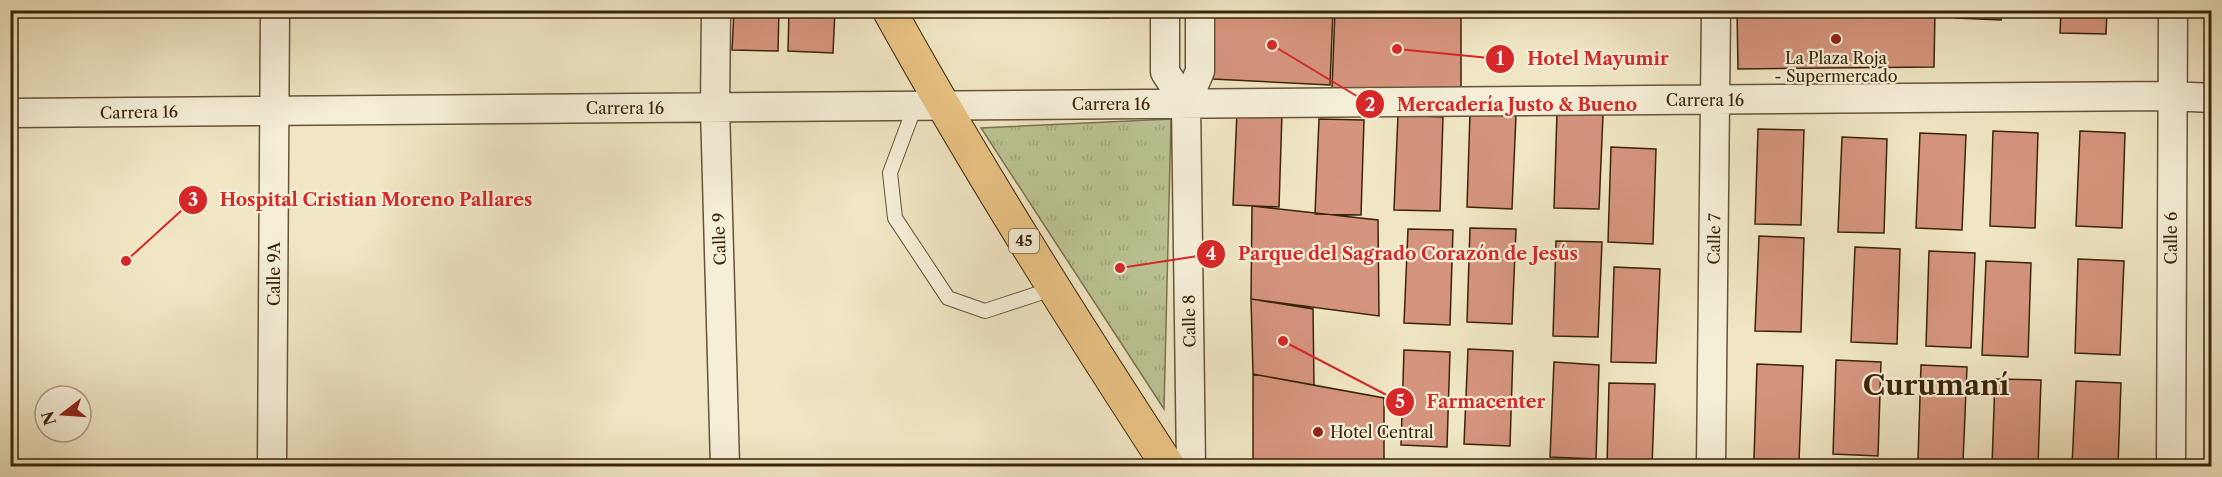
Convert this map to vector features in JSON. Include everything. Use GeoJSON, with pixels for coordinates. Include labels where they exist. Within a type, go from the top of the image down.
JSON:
{"type":"FeatureCollection","features":[{"type":"Feature","properties":{"kind":"highway","name":"45"},"geometry":{"type":"LineString","coordinates":[[889,10],[928,106],[1168,466]]}},
{"type":"Feature","properties":{"kind":"street","name":"Calle 9A"},"geometry":{"type":"LineString","coordinates":[[272,466],[276,10]]}},
{"type":"Feature","properties":{"kind":"street","name":"Calle 9"},"geometry":{"type":"LineString","coordinates":[[716,10],[715,108],[725,466]]}},
{"type":"Feature","properties":{"kind":"street"},"geometry":{"type":"LineString","coordinates":[[1165,10],[1165,72],[1186,104]]}},
{"type":"Feature","properties":{"kind":"street","name":"Calle 8"},"geometry":{"type":"LineString","coordinates":[[1191,466],[1186,104],[1200,71],[1200,10]]}},
{"type":"Feature","properties":{"kind":"street","name":"Calle 7"},"geometry":{"type":"LineString","coordinates":[[1711,466],[1716,10]]}},
{"type":"Feature","properties":{"kind":"street","name":"Calle 6"},"geometry":{"type":"LineString","coordinates":[[2171,466],[2173,10]]}},
{"type":"Feature","properties":{"kind":"street","name":"Carrera 16"},"geometry":{"type":"LineString","coordinates":[[10,113],[2171,96],[2211,98]]}},
{"type":"Feature","properties":{"kind":"lane"},"geometry":{"type":"LineString","coordinates":[[928,106],[890,173],[895,218],[948,298],[985,311],[1052,289]]}},
{"type":"Feature","properties":{"kind":"green space"},"geometry":{"type":"Polygon","coordinates":[[[1171,119],[1164,409],[981,128],[1171,119]]]}},
{"type":"Feature","properties":{"kind":"building"},"geometry":{"type":"Polygon","coordinates":[[[734,10],[779,10],[778,51],[732,50],[734,10]]]}},
{"type":"Feature","properties":{"kind":"building"},"geometry":{"type":"Polygon","coordinates":[[[789,10],[835,10],[833,53],[788,51],[789,10]]]}},
{"type":"Feature","properties":{"kind":"building"},"geometry":{"type":"Polygon","coordinates":[[[1062,10],[1108,10],[1108,18],[1062,16],[1062,10]]]}},
{"type":"Feature","properties":{"kind":"building"},"geometry":{"type":"Polygon","coordinates":[[[1212,10],[1333,10],[1330,85],[1213,79],[1212,10]]]}},
{"type":"Feature","properties":{"kind":"building"},"geometry":{"type":"Polygon","coordinates":[[[1335,10],[1461,10],[1461,88],[1332,88],[1335,10]]]}},
{"type":"Feature","properties":{"kind":"building","name":"La Plaza Roja - Supermercado"},"geometry":{"type":"Polygon","coordinates":[[[1737,10],[1935,10],[1934,67],[1738,69],[1737,10]]]}},
{"type":"Feature","properties":{"kind":"building"},"geometry":{"type":"Polygon","coordinates":[[[1956,10],[2002,10],[2001,20],[1956,18],[1956,10]]]}},
{"type":"Feature","properties":{"kind":"building"},"geometry":{"type":"Polygon","coordinates":[[[2061,10],[2107,10],[2106,34],[2060,33],[2061,10]]]}},
{"type":"Feature","properties":{"kind":"building"},"geometry":{"type":"Polygon","coordinates":[[[1237,111],[1282,113],[1279,207],[1233,205],[1237,111]]]}},
{"type":"Feature","properties":{"kind":"building"},"geometry":{"type":"Polygon","coordinates":[[[1470,113],[1516,115],[1512,209],[1467,207],[1470,113]]]}},
{"type":"Feature","properties":{"kind":"building"},"geometry":{"type":"Polygon","coordinates":[[[1557,113],[1603,115],[1599,209],[1554,208],[1557,113]]]}},
{"type":"Feature","properties":{"kind":"building"},"geometry":{"type":"Polygon","coordinates":[[[1398,115],[1443,117],[1440,211],[1394,210],[1398,115]]]}},
{"type":"Feature","properties":{"kind":"building"},"geometry":{"type":"Polygon","coordinates":[[[1319,119],[1364,120],[1361,215],[1315,214],[1319,119]]]}},
{"type":"Feature","properties":{"kind":"building"},"geometry":{"type":"Polygon","coordinates":[[[1758,129],[1804,130],[1801,225],[1755,224],[1758,129]]]}},
{"type":"Feature","properties":{"kind":"building"},"geometry":{"type":"Polygon","coordinates":[[[1993,131],[2038,133],[2035,228],[1990,226],[1993,131]]]}},
{"type":"Feature","properties":{"kind":"building"},"geometry":{"type":"Polygon","coordinates":[[[2080,131],[2125,133],[2122,228],[2076,226],[2080,131]]]}},
{"type":"Feature","properties":{"kind":"building"},"geometry":{"type":"Polygon","coordinates":[[[1920,133],[1966,135],[1962,230],[1916,228],[1920,133]]]}},
{"type":"Feature","properties":{"kind":"building"},"geometry":{"type":"Polygon","coordinates":[[[1842,137],[1887,139],[1884,233],[1838,232],[1842,137]]]}},
{"type":"Feature","properties":{"kind":"building"},"geometry":{"type":"Polygon","coordinates":[[[1611,147],[1656,149],[1653,244],[1608,242],[1611,147]]]}},
{"type":"Feature","properties":{"kind":"building"},"geometry":{"type":"Polygon","coordinates":[[[1252,206],[1378,220],[1379,316],[1251,299],[1252,206]]]}},
{"type":"Feature","properties":{"kind":"building"},"geometry":{"type":"Polygon","coordinates":[[[1470,228],[1516,229],[1512,324],[1467,322],[1470,228]]]}},
{"type":"Feature","properties":{"kind":"building"},"geometry":{"type":"Polygon","coordinates":[[[1408,229],[1453,230],[1450,325],[1404,323],[1408,229]]]}},
{"type":"Feature","properties":{"kind":"building"},"geometry":{"type":"Polygon","coordinates":[[[1759,236],[1804,238],[1801,332],[1755,331],[1759,236]]]}},
{"type":"Feature","properties":{"kind":"building"},"geometry":{"type":"Polygon","coordinates":[[[1556,241],[1602,242],[1598,337],[1553,336],[1556,241]]]}},
{"type":"Feature","properties":{"kind":"building"},"geometry":{"type":"Polygon","coordinates":[[[1855,247],[1900,249],[1897,344],[1851,342],[1855,247]]]}},
{"type":"Feature","properties":{"kind":"building"},"geometry":{"type":"Polygon","coordinates":[[[1929,251],[1975,253],[1971,348],[1926,346],[1929,251]]]}},
{"type":"Feature","properties":{"kind":"building"},"geometry":{"type":"Polygon","coordinates":[[[2078,259],[2124,261],[2120,355],[2075,353],[2078,259]]]}},
{"type":"Feature","properties":{"kind":"building"},"geometry":{"type":"Polygon","coordinates":[[[1986,261],[2031,263],[2028,357],[1982,355],[1986,261]]]}},
{"type":"Feature","properties":{"kind":"building"},"geometry":{"type":"Polygon","coordinates":[[[1614,267],[1660,269],[1656,363],[1611,362],[1614,267]]]}},
{"type":"Feature","properties":{"kind":"building"},"geometry":{"type":"Polygon","coordinates":[[[1251,299],[1313,309],[1314,385],[1253,374],[1251,299]]]}},
{"type":"Feature","properties":{"kind":"building"},"geometry":{"type":"Polygon","coordinates":[[[1468,349],[1513,351],[1510,446],[1464,444],[1468,349]]]}},
{"type":"Feature","properties":{"kind":"building"},"geometry":{"type":"Polygon","coordinates":[[[1404,350],[1450,352],[1447,447],[1401,445],[1404,350]]]}},
{"type":"Feature","properties":{"kind":"building"},"geometry":{"type":"Polygon","coordinates":[[[1836,360],[1881,362],[1878,456],[1833,454],[1836,360]]]}},
{"type":"Feature","properties":{"kind":"building"},"geometry":{"type":"Polygon","coordinates":[[[1554,362],[1599,365],[1596,459],[1550,457],[1554,362]]]}},
{"type":"Feature","properties":{"kind":"building"},"geometry":{"type":"Polygon","coordinates":[[[1757,364],[1803,366],[1799,460],[1754,459],[1757,364]]]}},
{"type":"Feature","properties":{"kind":"building"},"geometry":{"type":"Polygon","coordinates":[[[1921,365],[1967,367],[1963,462],[1918,460],[1921,365]]]}},
{"type":"Feature","properties":{"kind":"building","name":"Hotel Central"},"geometry":{"type":"Polygon","coordinates":[[[1253,374],[1384,398],[1384,466],[1253,466],[1253,374]]]}},
{"type":"Feature","properties":{"kind":"building"},"geometry":{"type":"Polygon","coordinates":[[[1995,379],[2041,380],[2038,466],[1992,466],[1995,379]]]}},
{"type":"Feature","properties":{"kind":"building"},"geometry":{"type":"Polygon","coordinates":[[[2076,381],[2121,383],[2118,466],[2072,466],[2076,381]]]}},
{"type":"Feature","properties":{"kind":"building"},"geometry":{"type":"Polygon","coordinates":[[[1609,383],[1655,384],[1652,466],[1607,466],[1609,383]]]}},
{"type":"Feature","properties":{"kind":"place","name":"La Plaza Roja - Supermercado"},"geometry":{"type":"Point","coordinates":[1836,39]}},
{"type":"Feature","properties":{"kind":"place","name":"Mercadería Justo & Bueno"},"geometry":{"type":"Point","coordinates":[1272,45]}},
{"type":"Feature","properties":{"kind":"place","name":"Hotel Mayumir"},"geometry":{"type":"Point","coordinates":[1397,49]}},
{"type":"Feature","properties":{"kind":"place","name":"Hospital Cristian Moreno Pallares"},"geometry":{"type":"Point","coordinates":[126,261]}},
{"type":"Feature","properties":{"kind":"place","name":"Parque del Sagrado Corazón de Jesús"},"geometry":{"type":"Point","coordinates":[1120,268]}},
{"type":"Feature","properties":{"kind":"place","name":"Farmacenter"},"geometry":{"type":"Point","coordinates":[1283,341]}},
{"type":"Feature","properties":{"kind":"place","name":"Hotel Central"},"geometry":{"type":"Point","coordinates":[1318,432]}},
{"type":"Feature","properties":{"kind":"district","name":"Curumaní"},"geometry":{"type":"Point","coordinates":[1936,385]}}]}
